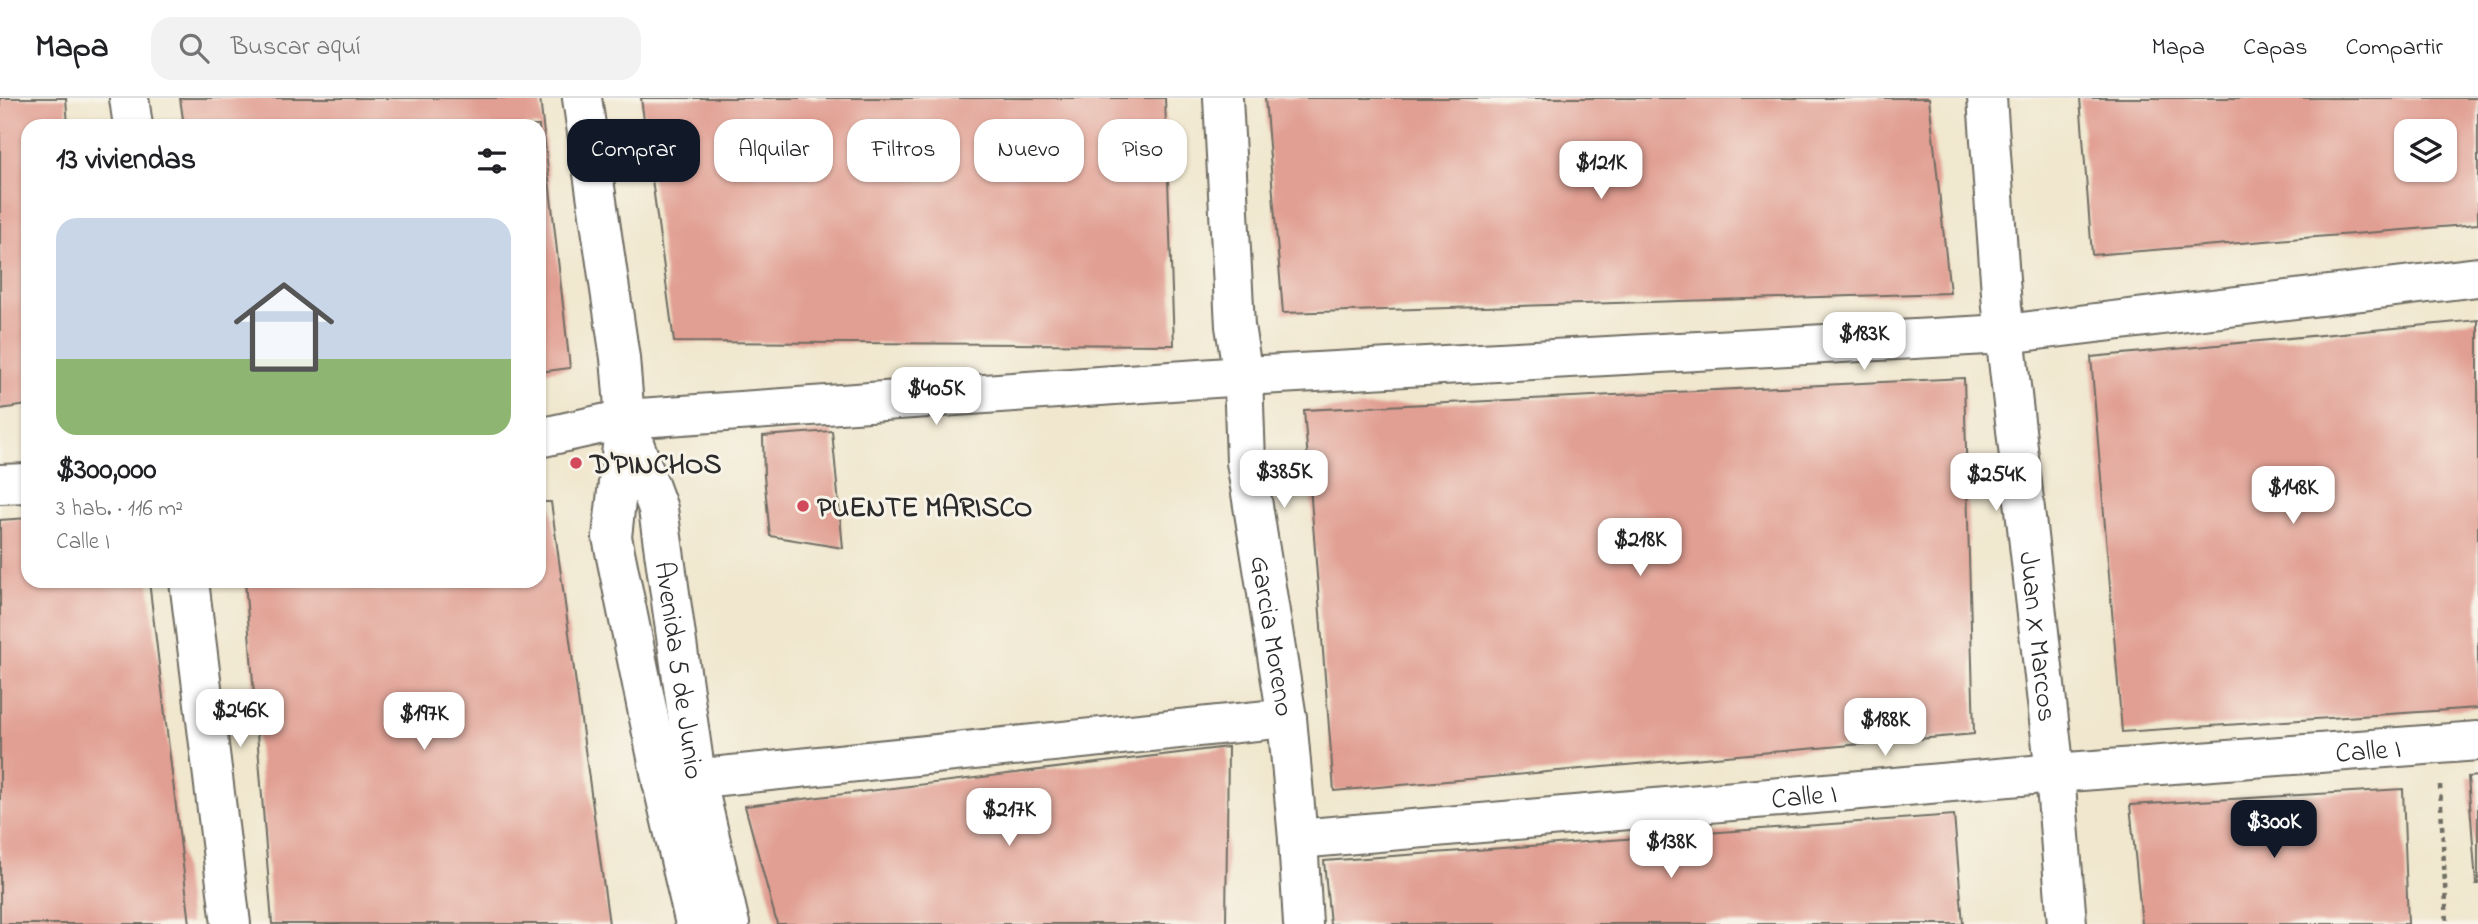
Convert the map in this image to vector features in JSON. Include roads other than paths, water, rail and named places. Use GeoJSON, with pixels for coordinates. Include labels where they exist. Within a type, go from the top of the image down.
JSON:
{"type":"FeatureCollection","features":[{"type":"Feature","properties":{"kind":"street"},"geometry":{"type":"LineString","coordinates":[[129,98],[131,119]]}},
{"type":"Feature","properties":{"kind":"street","name":"Avenida 5 de Junio"},"geometry":{"type":"LineString","coordinates":[[582,98],[620,358],[625,419],[658,509],[679,779],[695,924]]}},
{"type":"Feature","properties":{"kind":"street","name":"Garcia Moreno"},"geometry":{"type":"LineString","coordinates":[[1223,98],[1235,326],[1243,376],[1246,462],[1287,718],[1303,924]]}},
{"type":"Feature","properties":{"kind":"street","name":"Juan X Marcos"},"geometry":{"type":"LineString","coordinates":[[1987,98],[2005,334],[2055,773],[2067,924]]}},
{"type":"Feature","properties":{"kind":"street"},"geometry":{"type":"LineString","coordinates":[[546,436],[625,419],[1243,376],[2005,334],[2478,277]]}},
{"type":"Feature","properties":{"kind":"street"},"geometry":{"type":"LineString","coordinates":[[0,484],[21,483]]}},
{"type":"Feature","properties":{"kind":"street"},"geometry":{"type":"LineString","coordinates":[[190,588],[231,924]]}},
{"type":"Feature","properties":{"kind":"street"},"geometry":{"type":"LineString","coordinates":[[679,779],[1287,718]]}},
{"type":"Feature","properties":{"kind":"street","name":"Calle I"},"geometry":{"type":"LineString","coordinates":[[1298,839],[2055,773],[2478,741]]}},
{"type":"Feature","properties":{"kind":"street","name":"Avenida 5 de Junio"},"geometry":{"type":"LineString","coordinates":[[679,779],[730,924]]}},
{"type":"Feature","properties":{"kind":"place","name":"D'PINCHOS"},"geometry":{"type":"Point","coordinates":[576,463]}},
{"type":"Feature","properties":{"kind":"place","name":"PUENTE MARISCO"},"geometry":{"type":"Point","coordinates":[803,506]}}]}
